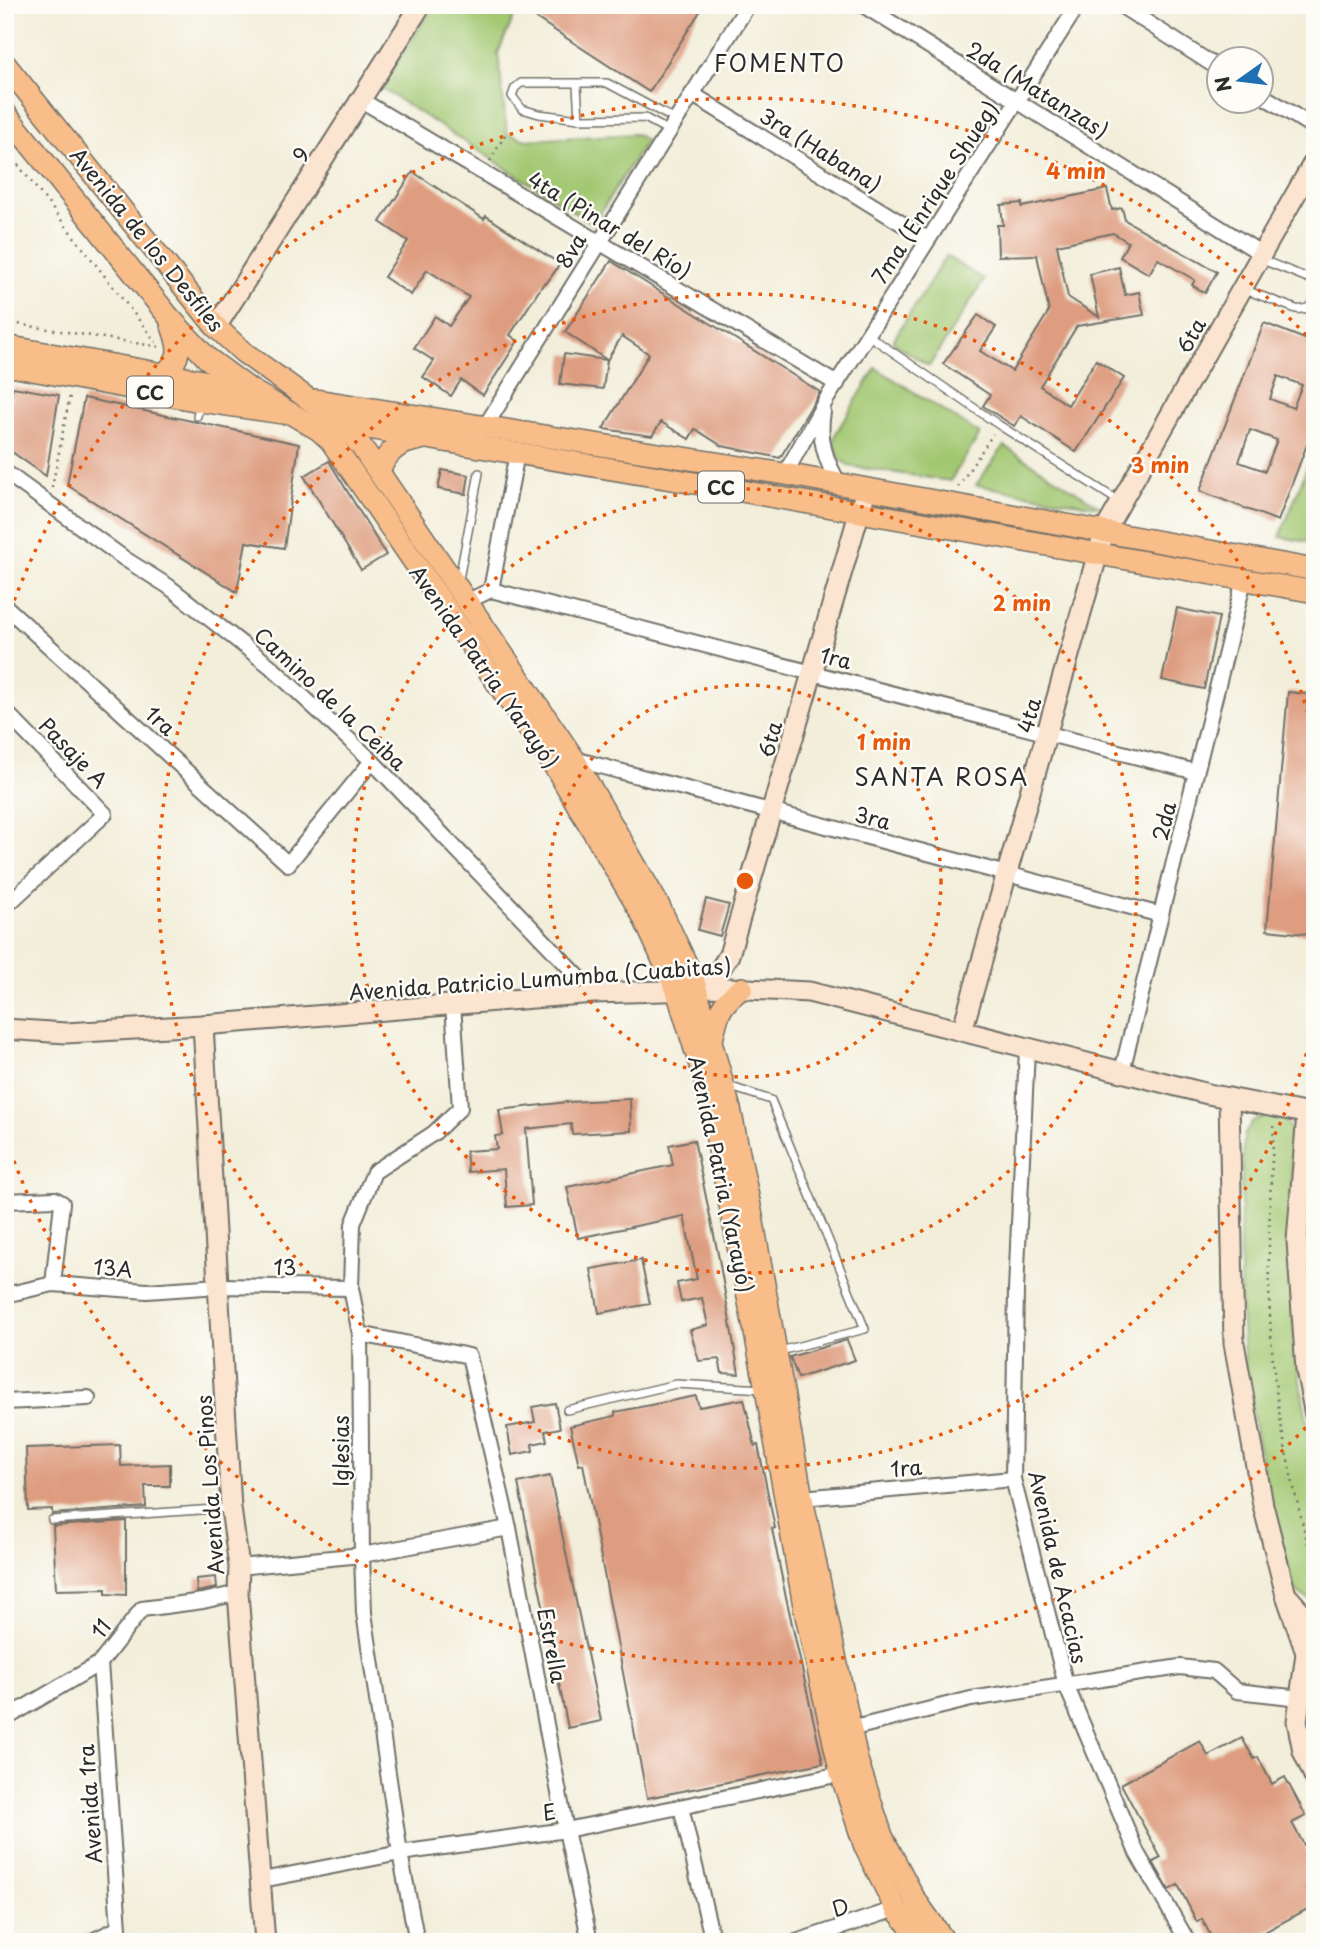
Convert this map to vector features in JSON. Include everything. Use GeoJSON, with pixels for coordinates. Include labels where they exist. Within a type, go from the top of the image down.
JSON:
{"type":"FeatureCollection","features":[{"type":"Feature","properties":{"kind":"main road","name":"Avenida de los Desfiles"},"geometry":{"type":"LineString","coordinates":[[5,64],[216,327],[301,406]]}},
{"type":"Feature","properties":{"kind":"main road","name":"Avenida de los Desfiles"},"geometry":{"type":"LineString","coordinates":[[5,113],[169,317],[207,358],[249,389]]}},
{"type":"Feature","properties":{"kind":"main road"},"geometry":{"type":"LineString","coordinates":[[164,375],[175,364],[179,352],[169,317]]}},
{"type":"Feature","properties":{"kind":"main road","name":"CC"},"geometry":{"type":"LineString","coordinates":[[5,346],[249,389],[301,406],[478,437],[785,474],[1315,570]]}},
{"type":"Feature","properties":{"kind":"main road","name":"CC"},"geometry":{"type":"LineString","coordinates":[[5,365],[73,378],[199,409],[301,406]]}},
{"type":"Feature","properties":{"kind":"main road"},"geometry":{"type":"LineString","coordinates":[[301,406],[343,424]]}},
{"type":"Feature","properties":{"kind":"main road","name":"Avenida Patria (Yarayó)"},"geometry":{"type":"LineString","coordinates":[[301,406],[331,442],[557,770],[687,990],[712,1042],[716,1087],[814,1604],[841,1774],[865,1847],[897,1909],[922,1942]]}},
{"type":"Feature","properties":{"kind":"main road","name":"CC"},"geometry":{"type":"LineString","coordinates":[[343,424],[427,438],[478,437],[517,453],[1315,592]]}},
{"type":"Feature","properties":{"kind":"main road","name":"Avenida Patria (Yarayó)"},"geometry":{"type":"LineString","coordinates":[[343,424],[379,472],[575,760],[659,906],[685,958],[687,990],[751,1211],[775,1352],[774,1390],[803,1498],[814,1604],[857,1760],[882,1836],[914,1898],[945,1942]]}},
{"type":"Feature","properties":{"kind":"main road"},"geometry":{"type":"LineString","coordinates":[[379,472],[384,458],[391,450],[407,442],[427,438]]}},
{"type":"Feature","properties":{"kind":"main road"},"geometry":{"type":"LineString","coordinates":[[712,1042],[718,1012],[726,1001],[742,988]]}},
{"type":"Feature","properties":{"kind":"street","name":"9"},"geometry":{"type":"LineString","coordinates":[[216,327],[421,5]]}},
{"type":"Feature","properties":{"kind":"street","name":"8va"},"geometry":{"type":"LineString","coordinates":[[478,437],[748,5]]}},
{"type":"Feature","properties":{"kind":"street","name":"2da (Matanzas)"},"geometry":{"type":"LineString","coordinates":[[863,5],[1261,256]]}},
{"type":"Feature","properties":{"kind":"street","name":"7ma (Enrique Shueg)"},"geometry":{"type":"LineString","coordinates":[[785,474],[826,400],[1078,5]]}},
{"type":"Feature","properties":{"kind":"street"},"geometry":{"type":"LineString","coordinates":[[1120,5],[1204,58]]}},
{"type":"Feature","properties":{"kind":"street","name":"3ra (Habana)"},"geometry":{"type":"LineString","coordinates":[[692,94],[928,239]]}},
{"type":"Feature","properties":{"kind":"street","name":"4ta (Pinar del Río)"},"geometry":{"type":"LineString","coordinates":[[361,100],[837,384]]}},
{"type":"Feature","properties":{"kind":"street"},"geometry":{"type":"LineString","coordinates":[[1274,102],[1315,128]]}},
{"type":"Feature","properties":{"kind":"street","name":"6ta"},"geometry":{"type":"LineString","coordinates":[[1104,532],[1315,160]]}},
{"type":"Feature","properties":{"kind":"street","name":"7ma (Enrique Shueg)"},"geometry":{"type":"LineString","coordinates":[[826,400],[821,425],[823,448],[840,485]]}},
{"type":"Feature","properties":{"kind":"street"},"geometry":{"type":"LineString","coordinates":[[463,594],[491,590],[517,453]]}},
{"type":"Feature","properties":{"kind":"street","name":"Camino de la Ceiba"},"geometry":{"type":"LineString","coordinates":[[5,472],[125,559],[168,586],[260,658],[372,761],[594,993]]}},
{"type":"Feature","properties":{"kind":"street","name":"6ta"},"geometry":{"type":"LineString","coordinates":[[687,990],[717,974],[729,955],[866,490]]}},
{"type":"Feature","properties":{"kind":"street","name":"4ta"},"geometry":{"type":"LineString","coordinates":[[962,1031],[1104,532]]}},
{"type":"Feature","properties":{"kind":"street","name":"2da"},"geometry":{"type":"LineString","coordinates":[[1122,1071],[1244,580]]}},
{"type":"Feature","properties":{"kind":"street","name":"1ra"},"geometry":{"type":"LineString","coordinates":[[491,590],[1196,772]]}},
{"type":"Feature","properties":{"kind":"street","name":"1ra"},"geometry":{"type":"LineString","coordinates":[[5,606],[288,864],[372,761]]}},
{"type":"Feature","properties":{"kind":"street","name":"Pasaje A"},"geometry":{"type":"LineString","coordinates":[[5,712],[105,814],[5,907]]}},
{"type":"Feature","properties":{"kind":"street","name":"3ra"},"geometry":{"type":"LineString","coordinates":[[575,760],[1161,915]]}},
{"type":"Feature","properties":{"kind":"street","name":"Avenida Patricio Lumumba (Cuabitas)"},"geometry":{"type":"LineString","coordinates":[[5,1029],[66,1033],[203,1026],[594,993],[709,988],[809,992],[1027,1049],[1229,1098],[1311,1114]]}},
{"type":"Feature","properties":{"kind":"street","name":"Iglesias"},"geometry":{"type":"LineString","coordinates":[[416,1942],[364,1614],[360,1334],[351,1287],[353,1224],[374,1172],[434,1133],[460,1108],[453,1004]]}},
{"type":"Feature","properties":{"kind":"street","name":"Avenida Los Pinos"},"geometry":{"type":"LineString","coordinates":[[203,1026],[231,1508],[239,1567],[265,1942]]}},
{"type":"Feature","properties":{"kind":"street","name":"Avenida de Acacias"},"geometry":{"type":"LineString","coordinates":[[1027,1049],[1016,1290],[1013,1479],[1066,1685],[1137,1853],[1188,1942]]}},
{"type":"Feature","properties":{"kind":"street"},"geometry":{"type":"LineString","coordinates":[[1229,1098],[1234,1343],[1263,1505],[1286,1595],[1310,1650],[1297,1721],[1303,1751],[1315,1778]]}},
{"type":"Feature","properties":{"kind":"street"},"geometry":{"type":"LineString","coordinates":[[1311,1114],[1297,1241],[1307,1370],[1315,1415]]}},
{"type":"Feature","properties":{"kind":"street"},"geometry":{"type":"LineString","coordinates":[[5,1200],[55,1199],[62,1203],[53,1284]]}},
{"type":"Feature","properties":{"kind":"street","name":"13A"},"geometry":{"type":"LineString","coordinates":[[5,1295],[53,1284],[147,1291],[219,1286]]}},
{"type":"Feature","properties":{"kind":"street","name":"13"},"geometry":{"type":"LineString","coordinates":[[219,1286],[351,1287]]}},
{"type":"Feature","properties":{"kind":"street","name":"Estrella"},"geometry":{"type":"LineString","coordinates":[[360,1334],[470,1356],[509,1528],[590,1942]]}},
{"type":"Feature","properties":{"kind":"street"},"geometry":{"type":"LineString","coordinates":[[5,1402],[88,1398]]}},
{"type":"Feature","properties":{"kind":"street","name":"1ra"},"geometry":{"type":"LineString","coordinates":[[803,1498],[1013,1479]]}},
{"type":"Feature","properties":{"kind":"street"},"geometry":{"type":"LineString","coordinates":[[239,1567],[362,1555],[509,1528]]}},
{"type":"Feature","properties":{"kind":"street","name":"11"},"geometry":{"type":"LineString","coordinates":[[5,1719],[100,1663],[142,1609],[239,1593]]}},
{"type":"Feature","properties":{"kind":"street"},"geometry":{"type":"LineString","coordinates":[[1286,1595],[1304,1615],[1315,1616]]}},
{"type":"Feature","properties":{"kind":"street","name":"Avenida 1ra"},"geometry":{"type":"LineString","coordinates":[[100,1663],[120,1935]]}},
{"type":"Feature","properties":{"kind":"street"},"geometry":{"type":"LineString","coordinates":[[850,1729],[971,1699],[1180,1667],[1213,1671],[1237,1691],[1300,1698]]}},
{"type":"Feature","properties":{"kind":"street","name":"E"},"geometry":{"type":"LineString","coordinates":[[262,1880],[400,1853],[566,1830],[841,1774]]}},
{"type":"Feature","properties":{"kind":"street"},"geometry":{"type":"LineString","coordinates":[[681,1807],[713,1942]]}},
{"type":"Feature","properties":{"kind":"street","name":"D"},"geometry":{"type":"LineString","coordinates":[[796,1942],[897,1909]]}},
{"type":"Feature","properties":{"kind":"street"},"geometry":{"type":"LineString","coordinates":[[90,1942],[120,1935]]}},
{"type":"Feature","properties":{"kind":"lane"},"geometry":{"type":"LineString","coordinates":[[521,83],[607,83],[673,126],[645,118],[579,119],[539,114],[522,109],[512,96],[521,83]]}},
{"type":"Feature","properties":{"kind":"lane"},"geometry":{"type":"LineString","coordinates":[[577,85],[579,119]]}},
{"type":"Feature","properties":{"kind":"lane"},"geometry":{"type":"LineString","coordinates":[[1261,256],[1315,281]]}},
{"type":"Feature","properties":{"kind":"lane"},"geometry":{"type":"LineString","coordinates":[[1242,289],[1304,310],[1313,304],[1315,299]]}},
{"type":"Feature","properties":{"kind":"lane"},"geometry":{"type":"LineString","coordinates":[[868,335],[999,425],[1121,502]]}},
{"type":"Feature","properties":{"kind":"lane"},"geometry":{"type":"LineString","coordinates":[[463,594],[479,473]]}},
{"type":"Feature","properties":{"kind":"lane"},"geometry":{"type":"LineString","coordinates":[[716,1087],[771,1100],[865,1329],[775,1352]]}},
{"type":"Feature","properties":{"kind":"lane"},"geometry":{"type":"LineString","coordinates":[[567,1410],[676,1384],[774,1390]]}},
{"type":"Feature","properties":{"kind":"lane"},"geometry":{"type":"LineString","coordinates":[[52,1520],[231,1508]]}},
{"type":"Feature","properties":{"kind":"path"},"geometry":{"type":"LineString","coordinates":[[483,173],[506,133]]}},
{"type":"Feature","properties":{"kind":"path"},"geometry":{"type":"LineString","coordinates":[[5,148],[160,348],[5,322]]}},
{"type":"Feature","properties":{"kind":"path"},"geometry":{"type":"LineString","coordinates":[[53,484],[73,378]]}},
{"type":"Feature","properties":{"kind":"path"},"geometry":{"type":"LineString","coordinates":[[947,504],[999,425]]}},
{"type":"Feature","properties":{"kind":"path"},"geometry":{"type":"LineString","coordinates":[[1275,1116],[1268,1225],[1273,1362],[1293,1488],[1315,1570]]}},
{"type":"Feature","properties":{"kind":"green space"},"geometry":{"type":"Polygon","coordinates":[[[433,5],[518,7],[498,53],[507,133],[526,140],[636,134],[646,141],[593,224],[381,88],[433,5]]]}},
{"type":"Feature","properties":{"kind":"green space"},"geometry":{"type":"Polygon","coordinates":[[[946,256],[984,280],[929,366],[892,342],[946,256]]]}},
{"type":"Feature","properties":{"kind":"green space"},"geometry":{"type":"Polygon","coordinates":[[[876,368],[980,434],[950,481],[849,466],[838,457],[834,441],[836,433],[876,368]]]}},
{"type":"Feature","properties":{"kind":"green space"},"geometry":{"type":"Polygon","coordinates":[[[1004,446],[1101,507],[976,485],[1004,446]]]}},
{"type":"Feature","properties":{"kind":"green space"},"geometry":{"type":"Polygon","coordinates":[[[1315,447],[1315,543],[1280,537],[1315,447]]]}},
{"type":"Feature","properties":{"kind":"green space"},"geometry":{"type":"Polygon","coordinates":[[[1267,1115],[1283,1119],[1293,1132],[1289,1245],[1296,1360],[1315,1463],[1315,1602],[1299,1594],[1294,1587],[1265,1477],[1242,1336],[1240,1222],[1244,1136],[1252,1122],[1267,1115]]]}},
{"type":"Feature","properties":{"kind":"green space"},"geometry":{"type":"Polygon","coordinates":[[[1315,1672],[1315,1746],[1305,1726],[1315,1672]]]}},
{"type":"Feature","properties":{"kind":"building"},"geometry":{"type":"Polygon","coordinates":[[[516,5],[704,5],[649,92],[516,5]]]}},
{"type":"Feature","properties":{"kind":"building"},"geometry":{"type":"Polygon","coordinates":[[[413,172],[484,219],[486,216],[560,264],[546,284],[544,283],[510,335],[518,341],[483,395],[461,380],[451,396],[423,377],[434,361],[414,348],[435,316],[449,326],[469,297],[427,270],[411,295],[384,277],[408,241],[380,222],[413,172]]]}},
{"type":"Feature","properties":{"kind":"building"},"geometry":{"type":"Polygon","coordinates":[[[1107,189],[1112,210],[1122,208],[1125,220],[1217,272],[1205,293],[1192,285],[1195,280],[1158,259],[1149,274],[1120,257],[1128,242],[1113,233],[1057,245],[1068,297],[1099,317],[1090,274],[1119,267],[1125,295],[1139,292],[1144,315],[1077,326],[1040,386],[1068,405],[1096,360],[1124,378],[1076,452],[1021,416],[1014,426],[983,406],[990,395],[943,364],[978,315],[996,327],[980,351],[1012,371],[1049,311],[1037,255],[998,256],[997,225],[1003,225],[1001,205],[1022,203],[1022,207],[1107,189]]]}},
{"type":"Feature","properties":{"kind":"building"},"geometry":{"type":"Polygon","coordinates":[[[611,261],[820,392],[780,458],[722,446],[695,429],[689,439],[661,422],[652,436],[603,429],[649,354],[622,336],[607,360],[565,332],[611,261]]]}},
{"type":"Feature","properties":{"kind":"building"},"geometry":{"type":"Polygon","coordinates":[[[1264,323],[1315,343],[1315,423],[1278,521],[1200,491],[1264,323]],[[1278,376],[1270,399],[1293,408],[1302,385],[1278,376]],[[1250,430],[1239,462],[1265,471],[1277,440],[1250,430]]]}},
{"type":"Feature","properties":{"kind":"building"},"geometry":{"type":"Polygon","coordinates":[[[564,354],[607,360],[603,389],[560,384],[564,354]]]}},
{"type":"Feature","properties":{"kind":"building"},"geometry":{"type":"Polygon","coordinates":[[[13,387],[59,395],[46,476],[5,447],[5,427],[13,387]]]}},
{"type":"Feature","properties":{"kind":"building"},"geometry":{"type":"Polygon","coordinates":[[[84,398],[299,444],[284,548],[246,542],[237,592],[67,485],[84,398]]]}},
{"type":"Feature","properties":{"kind":"building"},"geometry":{"type":"Polygon","coordinates":[[[329,461],[386,555],[361,570],[304,476],[329,461]]]}},
{"type":"Feature","properties":{"kind":"building"},"geometry":{"type":"Polygon","coordinates":[[[442,470],[469,475],[466,494],[438,489],[442,470]]]}},
{"type":"Feature","properties":{"kind":"building"},"geometry":{"type":"Polygon","coordinates":[[[1177,608],[1219,617],[1204,689],[1162,680],[1177,608]]]}},
{"type":"Feature","properties":{"kind":"building"},"geometry":{"type":"Polygon","coordinates":[[[1288,692],[1315,695],[1315,935],[1267,930],[1288,692]]]}},
{"type":"Feature","properties":{"kind":"building"},"geometry":{"type":"Polygon","coordinates":[[[706,899],[729,905],[720,936],[698,930],[706,899]]]}},
{"type":"Feature","properties":{"kind":"building"},"geometry":{"type":"Polygon","coordinates":[[[630,1099],[631,1131],[572,1134],[571,1124],[526,1129],[532,1205],[507,1207],[504,1169],[468,1172],[466,1151],[497,1149],[495,1136],[503,1135],[499,1110],[567,1102],[630,1099]]]}},
{"type":"Feature","properties":{"kind":"building"},"geometry":{"type":"Polygon","coordinates":[[[694,1140],[739,1374],[722,1373],[719,1359],[699,1361],[690,1330],[708,1325],[702,1298],[681,1302],[677,1283],[697,1279],[684,1216],[578,1238],[567,1187],[673,1165],[669,1145],[694,1140]]]}},
{"type":"Feature","properties":{"kind":"building"},"geometry":{"type":"Polygon","coordinates":[[[641,1260],[650,1304],[599,1313],[591,1269],[641,1260]]]}},
{"type":"Feature","properties":{"kind":"building"},"geometry":{"type":"Polygon","coordinates":[[[847,1340],[855,1360],[798,1378],[790,1357],[847,1340]]]}},
{"type":"Feature","properties":{"kind":"building"},"geometry":{"type":"Polygon","coordinates":[[[696,1396],[699,1407],[744,1399],[755,1446],[758,1445],[784,1588],[823,1763],[647,1798],[583,1464],[579,1465],[570,1426],[615,1416],[615,1412],[696,1396]]]}},
{"type":"Feature","properties":{"kind":"building"},"geometry":{"type":"Polygon","coordinates":[[[555,1403],[560,1428],[545,1431],[547,1441],[532,1444],[533,1451],[512,1455],[507,1427],[535,1422],[532,1407],[555,1403]]]}},
{"type":"Feature","properties":{"kind":"building"},"geometry":{"type":"Polygon","coordinates":[[[120,1445],[121,1466],[170,1464],[170,1486],[145,1486],[146,1507],[52,1514],[52,1509],[28,1510],[26,1448],[120,1445]]]}},
{"type":"Feature","properties":{"kind":"building"},"geometry":{"type":"Polygon","coordinates":[[[550,1476],[601,1721],[568,1728],[518,1483],[550,1476]]]}},
{"type":"Feature","properties":{"kind":"building"},"geometry":{"type":"Polygon","coordinates":[[[126,1521],[126,1595],[106,1594],[106,1589],[56,1590],[53,1526],[126,1521]]]}},
{"type":"Feature","properties":{"kind":"building"},"geometry":{"type":"Polygon","coordinates":[[[216,1577],[217,1588],[197,1592],[196,1579],[216,1577]]]}},
{"type":"Feature","properties":{"kind":"building"},"geometry":{"type":"Polygon","coordinates":[[[1242,1738],[1254,1759],[1258,1757],[1272,1784],[1285,1777],[1306,1816],[1292,1823],[1315,1865],[1315,1884],[1306,1888],[1315,1905],[1246,1942],[1214,1942],[1202,1919],[1197,1922],[1178,1885],[1169,1890],[1153,1862],[1161,1858],[1121,1784],[1200,1741],[1208,1756],[1242,1738]]]}},
{"type":"Feature","properties":{"kind":"district","name":"FOMENTO"},"geometry":{"type":"Point","coordinates":[780,62]}},
{"type":"Feature","properties":{"kind":"district","name":"SANTA ROSA"},"geometry":{"type":"Point","coordinates":[942,776]}}]}
